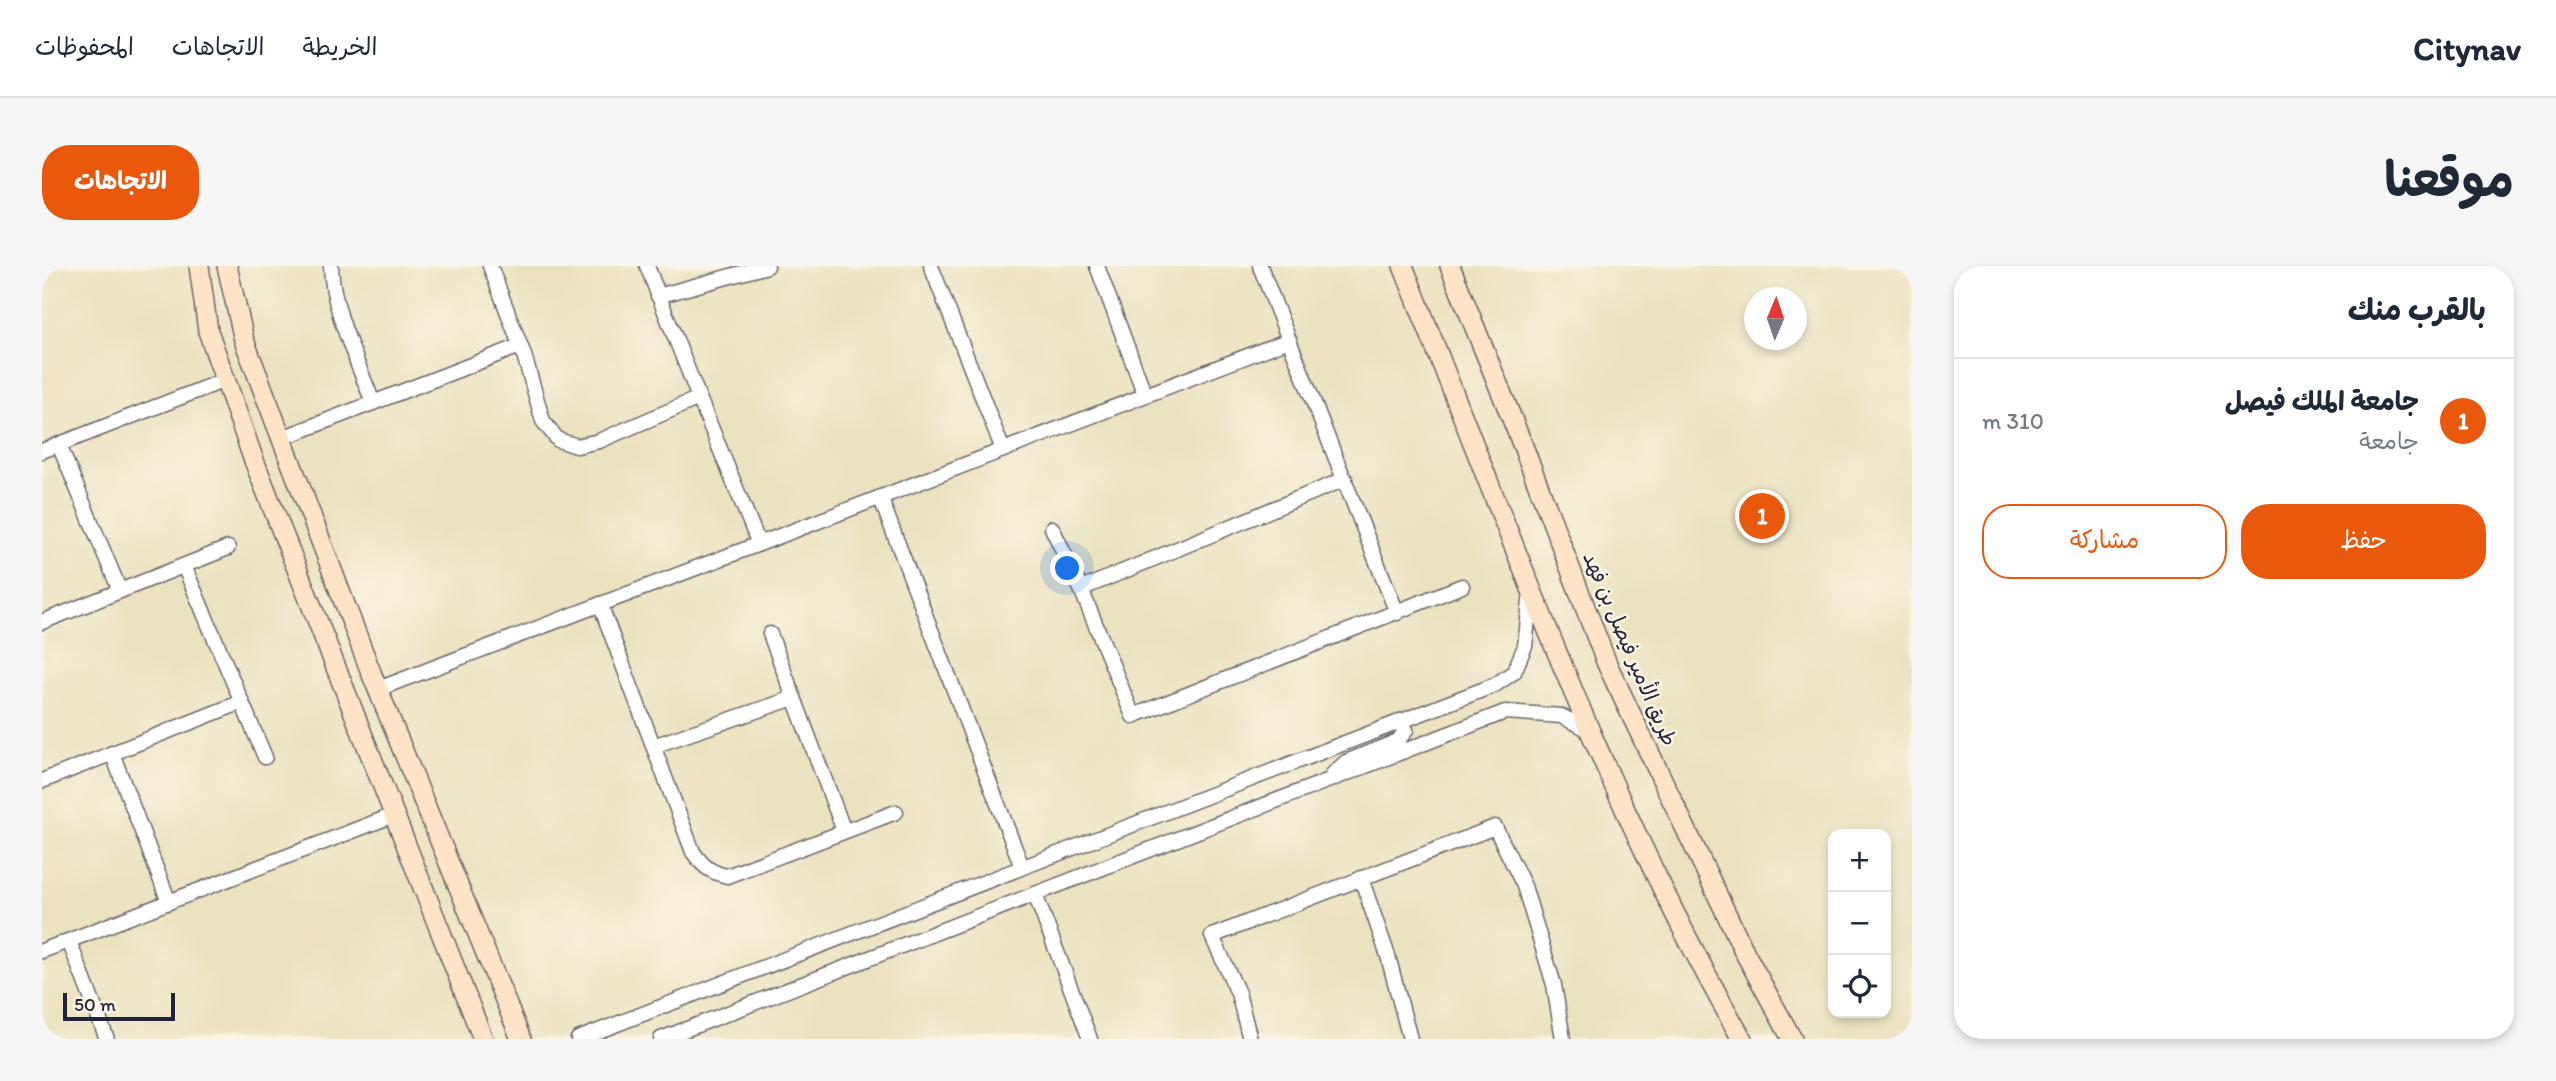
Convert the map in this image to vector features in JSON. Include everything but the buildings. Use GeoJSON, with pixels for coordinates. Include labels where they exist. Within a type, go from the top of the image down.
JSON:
{"type":"FeatureCollection","features":[{"type":"Feature","properties":{"kind":"main road"},"geometry":{"type":"LineString","coordinates":[[199,266],[208,331],[253,458],[483,1039]]}},
{"type":"Feature","properties":{"kind":"main road"},"geometry":{"type":"LineString","coordinates":[[227,266],[244,340],[378,689],[521,1039]]}},
{"type":"Feature","properties":{"kind":"main road"},"geometry":{"type":"LineString","coordinates":[[1403,266],[1589,730],[1704,973],[1742,1039]]}},
{"type":"Feature","properties":{"kind":"main road","name":"طريق الأمير فيصل بن فهد"},"geometry":{"type":"LineString","coordinates":[[1450,266],[1607,664],[1746,955],[1792,1039]]}},
{"type":"Feature","properties":{"kind":"street"},"geometry":{"type":"LineString","coordinates":[[331,266],[331,279],[344,324],[373,403]]}},
{"type":"Feature","properties":{"kind":"street"},"geometry":{"type":"LineString","coordinates":[[490,266],[544,421],[558,440],[577,446],[599,441],[699,398]]}},
{"type":"Feature","properties":{"kind":"street"},"geometry":{"type":"LineString","coordinates":[[647,266],[759,544]]}},
{"type":"Feature","properties":{"kind":"street"},"geometry":{"type":"LineString","coordinates":[[659,296],[767,266]]}},
{"type":"Feature","properties":{"kind":"street"},"geometry":{"type":"LineString","coordinates":[[931,266],[1003,450]]}},
{"type":"Feature","properties":{"kind":"street"},"geometry":{"type":"LineString","coordinates":[[1097,266],[1145,395]]}},
{"type":"Feature","properties":{"kind":"street"},"geometry":{"type":"LineString","coordinates":[[1260,266],[1397,613]]}},
{"type":"Feature","properties":{"kind":"street"},"geometry":{"type":"LineString","coordinates":[[378,689],[1289,340]]}},
{"type":"Feature","properties":{"kind":"street"},"geometry":{"type":"LineString","coordinates":[[282,438],[520,346]]}},
{"type":"Feature","properties":{"kind":"street"},"geometry":{"type":"LineString","coordinates":[[42,451],[225,380]]}},
{"type":"Feature","properties":{"kind":"street"},"geometry":{"type":"LineString","coordinates":[[59,445],[120,592]]}},
{"type":"Feature","properties":{"kind":"street"},"geometry":{"type":"LineString","coordinates":[[1081,589],[1345,479]]}},
{"type":"Feature","properties":{"kind":"street"},"geometry":{"type":"LineString","coordinates":[[880,497],[1022,867]]}},
{"type":"Feature","properties":{"kind":"street"},"geometry":{"type":"LineString","coordinates":[[1052,528],[1081,589],[1133,716],[1462,586]]}},
{"type":"Feature","properties":{"kind":"street"},"geometry":{"type":"LineString","coordinates":[[42,622],[228,548]]}},
{"type":"Feature","properties":{"kind":"street"},"geometry":{"type":"LineString","coordinates":[[184,566],[265,757]]}},
{"type":"Feature","properties":{"kind":"street"},"geometry":{"type":"LineString","coordinates":[[578,1039],[1495,685],[1514,672],[1525,646],[1532,587]]}},
{"type":"Feature","properties":{"kind":"street"},"geometry":{"type":"LineString","coordinates":[[600,604],[693,852],[704,868],[727,876],[896,812]]}},
{"type":"Feature","properties":{"kind":"street"},"geometry":{"type":"LineString","coordinates":[[770,634],[844,831]]}},
{"type":"Feature","properties":{"kind":"street"},"geometry":{"type":"LineString","coordinates":[[653,746],[794,698]]}},
{"type":"Feature","properties":{"kind":"street"},"geometry":{"type":"LineString","coordinates":[[42,781],[242,702]]}},
{"type":"Feature","properties":{"kind":"street"},"geometry":{"type":"LineString","coordinates":[[661,1039],[1505,712],[1561,716],[1589,730]]}},
{"type":"Feature","properties":{"kind":"street"},"geometry":{"type":"LineString","coordinates":[[1324,782],[1346,762],[1398,741],[1406,730],[1400,721]]}},
{"type":"Feature","properties":{"kind":"street"},"geometry":{"type":"LineString","coordinates":[[112,753],[169,902]]}},
{"type":"Feature","properties":{"kind":"street"},"geometry":{"type":"LineString","coordinates":[[42,951],[394,815]]}},
{"type":"Feature","properties":{"kind":"street"},"geometry":{"type":"LineString","coordinates":[[1250,1039],[1238,993],[1212,936],[1495,827],[1524,886],[1555,985],[1563,1039]]}},
{"type":"Feature","properties":{"kind":"street"},"geometry":{"type":"LineString","coordinates":[[1361,878],[1388,956],[1410,1039]]}},
{"type":"Feature","properties":{"kind":"street"},"geometry":{"type":"LineString","coordinates":[[1035,894],[1090,1039]]}},
{"type":"Feature","properties":{"kind":"street"},"geometry":{"type":"LineString","coordinates":[[69,941],[107,1039]]}},
{"type":"Feature","properties":{"kind":"place","name":"جامعة الملك فيصل"},"geometry":{"type":"Point","coordinates":[1762,516]}}]}
